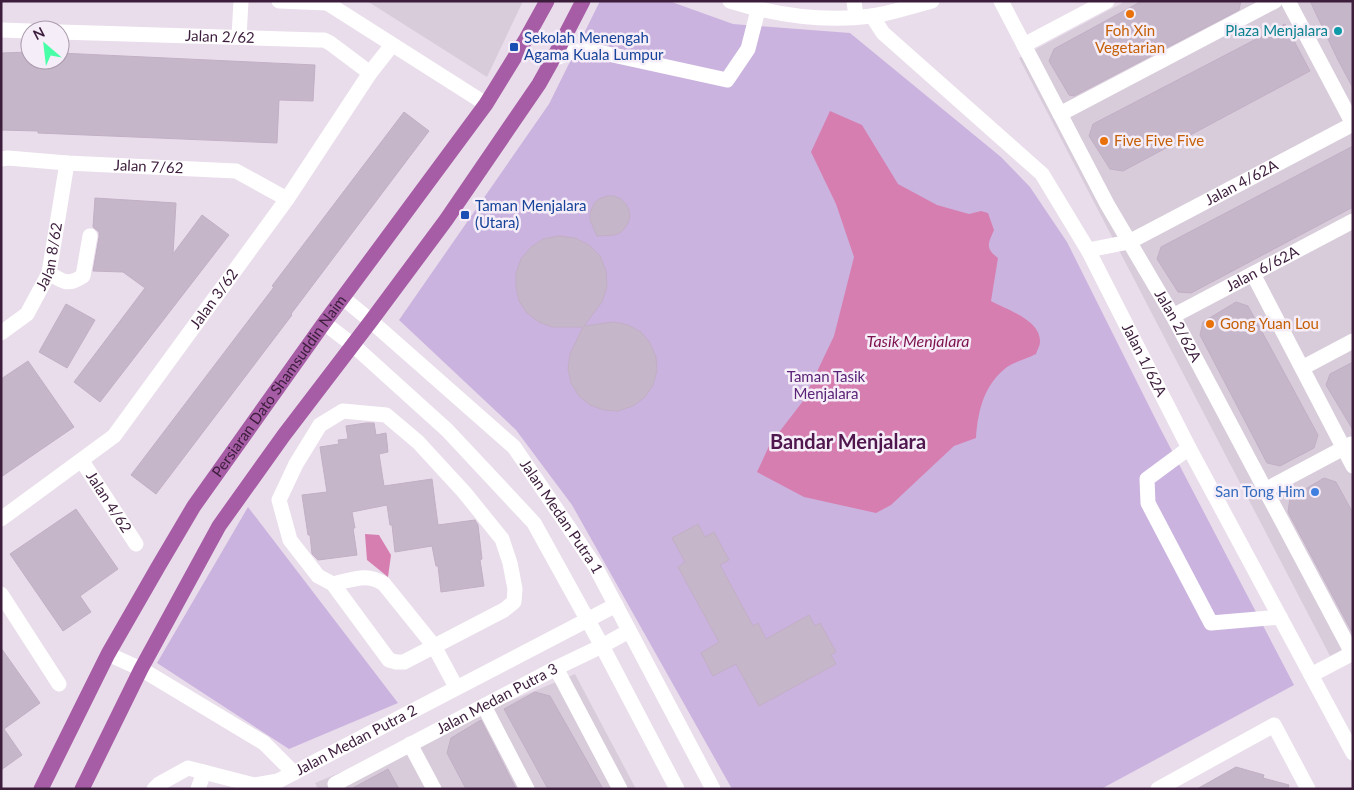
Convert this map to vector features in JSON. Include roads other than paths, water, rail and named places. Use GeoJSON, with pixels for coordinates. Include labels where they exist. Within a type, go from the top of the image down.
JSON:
{"type":"FeatureCollection","features":[{"type":"Feature","properties":{"kind":"main road","name":"Persiaran Dato Shamsuddin Naim"},"geometry":{"type":"LineString","coordinates":[[40,789],[108,654],[194,506],[324,324],[486,104],[547,1]]}},
{"type":"Feature","properties":{"kind":"main road"},"geometry":{"type":"LineString","coordinates":[[82,789],[141,669],[219,526],[284,435],[446,220],[539,84],[582,1]]}},
{"type":"Feature","properties":{"kind":"street"},"geometry":{"type":"LineString","coordinates":[[239,37],[241,1]]}},
{"type":"Feature","properties":{"kind":"street"},"geometry":{"type":"LineString","coordinates":[[280,1],[327,3],[486,104]]}},
{"type":"Feature","properties":{"kind":"street"},"geometry":{"type":"LineString","coordinates":[[730,1],[758,10],[832,18],[872,16],[932,1]]}},
{"type":"Feature","properties":{"kind":"street"},"geometry":{"type":"LineString","coordinates":[[854,1],[856,17]]}},
{"type":"Feature","properties":{"kind":"street","name":"Jalan 2/62A"},"geometry":{"type":"LineString","coordinates":[[1001,1],[1107,204],[1173,316],[1353,653]]}},
{"type":"Feature","properties":{"kind":"street"},"geometry":{"type":"LineString","coordinates":[[1024,45],[1107,1]]}},
{"type":"Feature","properties":{"kind":"street"},"geometry":{"type":"LineString","coordinates":[[1060,114],[1252,7],[1275,1]]}},
{"type":"Feature","properties":{"kind":"street"},"geometry":{"type":"LineString","coordinates":[[1288,1],[1353,124]]}},
{"type":"Feature","properties":{"kind":"street"},"geometry":{"type":"LineString","coordinates":[[553,59],[572,52],[590,50],[726,80],[748,49],[758,10]]}},
{"type":"Feature","properties":{"kind":"street","name":"Jalan 1/62A"},"geometry":{"type":"LineString","coordinates":[[872,16],[883,34],[1042,174],[1088,250],[1189,448],[1353,753]]}},
{"type":"Feature","properties":{"kind":"street"},"geometry":{"type":"LineString","coordinates":[[1,30],[20,31]]}},
{"type":"Feature","properties":{"kind":"street","name":"Jalan 2/62"},"geometry":{"type":"LineString","coordinates":[[70,32],[324,40],[370,73]]}},
{"type":"Feature","properties":{"kind":"street","name":"Jalan 3/62"},"geometry":{"type":"LineString","coordinates":[[1,519],[114,436],[287,199],[370,73],[392,45]]}},
{"type":"Feature","properties":{"kind":"street","name":"Jalan 4/62A"},"geometry":{"type":"LineString","coordinates":[[1088,250],[1129,242],[1353,124]]}},
{"type":"Feature","properties":{"kind":"street","name":"Jalan 7/62"},"geometry":{"type":"LineString","coordinates":[[1,160],[8,158],[67,163],[236,171],[287,199]]}},
{"type":"Feature","properties":{"kind":"street","name":"Jalan 8/62"},"geometry":{"type":"LineString","coordinates":[[1,333],[28,314],[49,273],[67,163]]}},
{"type":"Feature","properties":{"kind":"street","name":"Jalan 6/62A"},"geometry":{"type":"LineString","coordinates":[[1173,316],[1353,221]]}},
{"type":"Feature","properties":{"kind":"street"},"geometry":{"type":"LineString","coordinates":[[49,273],[60,281],[67,283],[74,282],[83,276],[90,236]]}},
{"type":"Feature","properties":{"kind":"street"},"geometry":{"type":"LineString","coordinates":[[1252,274],[1302,368],[1348,446],[1353,466]]}},
{"type":"Feature","properties":{"kind":"street","name":"Jalan Medan Putra 1"},"geometry":{"type":"LineString","coordinates":[[343,298],[514,447],[595,566],[713,789]]}},
{"type":"Feature","properties":{"kind":"street","name":"Jalan Medan Putra 1"},"geometry":{"type":"LineString","coordinates":[[324,324],[353,345],[448,430],[534,523],[602,646],[677,789]]}},
{"type":"Feature","properties":{"kind":"street"},"geometry":{"type":"LineString","coordinates":[[1302,368],[1353,341]]}},
{"type":"Feature","properties":{"kind":"street"},"geometry":{"type":"LineString","coordinates":[[343,411],[386,416],[418,442],[464,492],[502,539],[510,563],[515,589],[514,602],[504,610],[404,662],[396,662],[390,660],[333,584],[318,576],[290,540],[279,500],[296,464],[320,425],[343,411]]}},
{"type":"Feature","properties":{"kind":"street"},"geometry":{"type":"LineString","coordinates":[[1266,490],[1348,446]]}},
{"type":"Feature","properties":{"kind":"street"},"geometry":{"type":"LineString","coordinates":[[1189,448],[1147,479],[1148,503],[1211,623],[1280,617]]}},
{"type":"Feature","properties":{"kind":"street","name":"Jalan 4/62"},"geometry":{"type":"LineString","coordinates":[[82,461],[136,544]]}},
{"type":"Feature","properties":{"kind":"street"},"geometry":{"type":"LineString","coordinates":[[333,584],[366,576],[376,578],[384,584],[434,646],[456,687]]}},
{"type":"Feature","properties":{"kind":"street"},"geometry":{"type":"LineString","coordinates":[[1,594],[59,684]]}},
{"type":"Feature","properties":{"kind":"street","name":"Jalan Medan Putra 2"},"geometry":{"type":"LineString","coordinates":[[108,654],[141,669],[264,743],[291,780],[456,687],[616,605]]}},
{"type":"Feature","properties":{"kind":"street","name":"Jalan Medan Putra 3"},"geometry":{"type":"LineString","coordinates":[[336,786],[410,744],[629,631]]}},
{"type":"Feature","properties":{"kind":"street"},"geometry":{"type":"LineString","coordinates":[[1311,675],[1353,653]]}},
{"type":"Feature","properties":{"kind":"street"},"geometry":{"type":"LineString","coordinates":[[556,668],[620,789]]}},
{"type":"Feature","properties":{"kind":"street"},"geometry":{"type":"LineString","coordinates":[[484,706],[527,789]]}},
{"type":"Feature","properties":{"kind":"street"},"geometry":{"type":"LineString","coordinates":[[1158,789],[1274,725],[1308,789]]}},
{"type":"Feature","properties":{"kind":"street"},"geometry":{"type":"LineString","coordinates":[[410,744],[434,789]]}},
{"type":"Feature","properties":{"kind":"street"},"geometry":{"type":"LineString","coordinates":[[154,789],[159,784],[188,768],[255,787],[291,780]]}},
{"type":"Feature","properties":{"kind":"street"},"geometry":{"type":"LineString","coordinates":[[198,789],[204,772]]}},
{"type":"Feature","properties":{"kind":"water","name":"Tasik Menjalara"},"geometry":{"type":"Polygon","coordinates":[[[830,111],[862,125],[898,184],[937,205],[969,214],[981,211],[988,213],[994,230],[989,242],[989,248],[998,258],[991,301],[1029,322],[1039,334],[1040,342],[1036,354],[1007,367],[993,382],[981,408],[976,438],[954,446],[891,505],[876,513],[804,497],[757,472],[770,444],[803,401],[834,336],[854,257],[836,204],[811,152],[830,111]]]}},
{"type":"Feature","properties":{"kind":"water"},"geometry":{"type":"Polygon","coordinates":[[[365,534],[379,535],[391,555],[388,577],[367,560],[365,534]]]}},
{"type":"Feature","properties":{"kind":"place","name":"Foh Xin Vegetarian"},"geometry":{"type":"Point","coordinates":[1130,14]}},
{"type":"Feature","properties":{"kind":"place","name":"Plaza Menjalara"},"geometry":{"type":"Point","coordinates":[1338,31]}},
{"type":"Feature","properties":{"kind":"place","name":"Sekolah Menengah Agama Kuala Lumpur"},"geometry":{"type":"Point","coordinates":[514,47]}},
{"type":"Feature","properties":{"kind":"place","name":"Five Five Five"},"geometry":{"type":"Point","coordinates":[1104,141]}},
{"type":"Feature","properties":{"kind":"place","name":"Taman Menjalara (Utara)"},"geometry":{"type":"Point","coordinates":[465,215]}},
{"type":"Feature","properties":{"kind":"place","name":"Gong Yuan Lou"},"geometry":{"type":"Point","coordinates":[1210,324]}},
{"type":"Feature","properties":{"kind":"place","name":"San Tong Him"},"geometry":{"type":"Point","coordinates":[1315,492]}},
{"type":"Feature","properties":{"kind":"district","name":"Bandar Menjalara"},"geometry":{"type":"Point","coordinates":[848,442]}},
{"type":"Feature","properties":{"kind":"park label","name":"Taman Tasik Menjalara"},"geometry":{"type":"Point","coordinates":[826,386]}}]}
